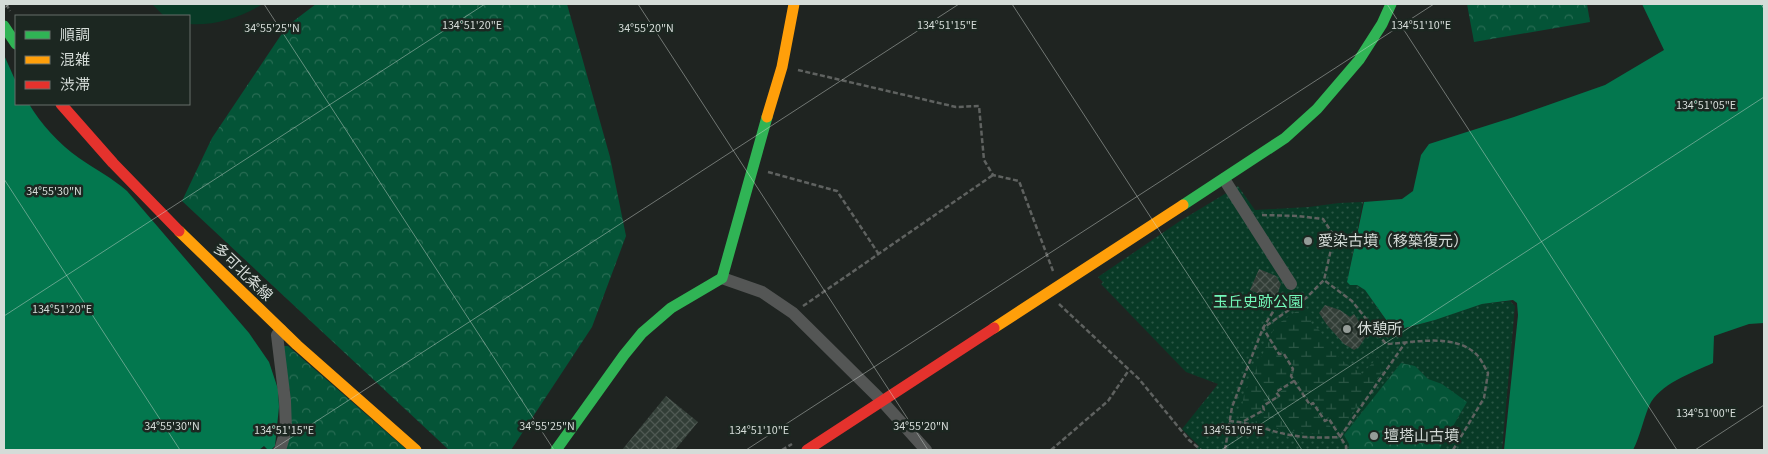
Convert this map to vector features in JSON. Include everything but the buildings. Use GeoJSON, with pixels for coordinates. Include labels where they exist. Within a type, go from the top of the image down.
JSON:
{"type":"FeatureCollection","features":[{"type":"Feature","properties":{"kind":"street"},"geometry":{"type":"LineString","coordinates":[[556,450],[642,333],[671,308],[722,278],[752,167],[782,67],[794,4]]}},
{"type":"Feature","properties":{"kind":"street"},"geometry":{"type":"LineString","coordinates":[[807,450],[1285,138],[1318,110],[1348,75],[1376,34],[1391,4]]}},
{"type":"Feature","properties":{"kind":"street"},"geometry":{"type":"LineString","coordinates":[[4,26],[15,42]]}},
{"type":"Feature","properties":{"kind":"street","name":"多可北条線"},"geometry":{"type":"LineString","coordinates":[[62,105],[92,140],[190,242],[281,330],[416,450]]}},
{"type":"Feature","properties":{"kind":"street"},"geometry":{"type":"LineString","coordinates":[[1224,179],[1290,284]]}},
{"type":"Feature","properties":{"kind":"street"},"geometry":{"type":"LineString","coordinates":[[722,278],[762,292],[794,313],[882,401],[926,450]]}},
{"type":"Feature","properties":{"kind":"street"},"geometry":{"type":"LineString","coordinates":[[280,450],[286,430],[285,401],[277,335],[281,330]]}},
{"type":"Feature","properties":{"kind":"path"},"geometry":{"type":"LineString","coordinates":[[782,67],[956,107],[979,106],[984,160],[993,175],[1019,181],[1059,286]]}},
{"type":"Feature","properties":{"kind":"path"},"geometry":{"type":"LineString","coordinates":[[752,167],[837,191],[878,253]]}},
{"type":"Feature","properties":{"kind":"path"},"geometry":{"type":"LineString","coordinates":[[794,313],[993,175]]}},
{"type":"Feature","properties":{"kind":"path"},"geometry":{"type":"LineString","coordinates":[[1246,214],[1323,219],[1334,236],[1324,280],[1306,298],[1263,328]]}},
{"type":"Feature","properties":{"kind":"path"},"geometry":{"type":"LineString","coordinates":[[1324,280],[1352,301],[1386,344],[1442,341],[1462,345],[1478,356],[1488,373],[1484,398],[1453,450]]}},
{"type":"Feature","properties":{"kind":"path"},"geometry":{"type":"LineString","coordinates":[[1225,450],[1228,420],[1232,407],[1263,328],[1290,284]]}},
{"type":"Feature","properties":{"kind":"path"},"geometry":{"type":"LineString","coordinates":[[1048,294],[1139,379],[1189,440],[1201,450]]}},
{"type":"Feature","properties":{"kind":"path"},"geometry":{"type":"LineString","coordinates":[[1263,328],[1279,354],[1284,354],[1293,369],[1291,376],[1310,405],[1313,403],[1325,421],[1328,419],[1346,446],[1346,450]]}},
{"type":"Feature","properties":{"kind":"path"},"geometry":{"type":"LineString","coordinates":[[1340,437],[1405,343]]}},
{"type":"Feature","properties":{"kind":"path"},"geometry":{"type":"LineString","coordinates":[[1050,450],[1108,401],[1129,370]]}},
{"type":"Feature","properties":{"kind":"path"},"geometry":{"type":"LineString","coordinates":[[1243,422],[1264,410],[1263,406],[1279,396],[1276,392],[1294,381]]}},
{"type":"Feature","properties":{"kind":"path"},"geometry":{"type":"LineString","coordinates":[[1228,420],[1243,422],[1284,434],[1313,438],[1340,437]]}},
{"type":"Feature","properties":{"kind":"green space"},"geometry":{"type":"Polygon","coordinates":[[[152,4],[263,4],[228,20],[208,24],[190,24],[190,15],[163,15],[152,4]]]}},
{"type":"Feature","properties":{"kind":"green space"},"geometry":{"type":"Polygon","coordinates":[[[316,4],[567,4],[610,157],[626,236],[592,327],[511,450],[449,450],[182,201],[212,138],[287,26],[316,4]]]}},
{"type":"Feature","properties":{"kind":"green space"},"geometry":{"type":"Polygon","coordinates":[[[1467,4],[1587,4],[1590,22],[1474,42],[1467,4]]]}},
{"type":"Feature","properties":{"kind":"green space","name":"玉丘史跡公園"},"geometry":{"type":"Polygon","coordinates":[[[1238,186],[1255,210],[1363,202],[1347,282],[1350,285],[1357,285],[1365,290],[1394,332],[1482,304],[1510,301],[1515,306],[1502,450],[1196,450],[1199,446],[1182,429],[1218,384],[1186,372],[1101,284],[1103,282],[1098,277],[1180,221],[1238,186]]]}},
{"type":"Feature","properties":{"kind":"green space"},"geometry":{"type":"Polygon","coordinates":[[[1304,306],[1314,315],[1311,323],[1320,331],[1341,360],[1362,374],[1378,357],[1381,373],[1339,431],[1329,417],[1326,418],[1315,400],[1311,403],[1294,377],[1295,369],[1285,353],[1279,352],[1271,335],[1275,326],[1304,306]]]}},
{"type":"Feature","properties":{"kind":"green space"},"geometry":{"type":"Polygon","coordinates":[[[1269,340],[1278,355],[1283,357],[1290,369],[1289,375],[1292,381],[1273,391],[1276,396],[1260,406],[1262,410],[1245,419],[1240,418],[1244,395],[1269,340]]]}},
{"type":"Feature","properties":{"kind":"green space"},"geometry":{"type":"Polygon","coordinates":[[[283,346],[288,346],[407,450],[284,450],[290,390],[287,384],[283,346]]]}},
{"type":"Feature","properties":{"kind":"green space"},"geometry":{"type":"Polygon","coordinates":[[[1401,363],[1415,366],[1428,379],[1442,384],[1467,402],[1439,450],[1349,450],[1349,444],[1344,435],[1401,363]]]}},
{"type":"Feature","properties":{"kind":"green space"},"geometry":{"type":"Polygon","coordinates":[[[1293,384],[1309,407],[1313,406],[1324,423],[1327,422],[1336,434],[1314,434],[1293,431],[1250,421],[1267,411],[1265,406],[1281,397],[1280,392],[1293,384]]]}},
{"type":"Feature","properties":{"kind":"shaded area"},"geometry":{"type":"Polygon","coordinates":[[[1642,4],[1764,4],[1764,323],[1749,324],[1714,336],[1713,363],[1686,375],[1660,391],[1649,406],[1633,450],[1504,450],[1518,315],[1517,303],[1513,300],[1482,304],[1435,320],[1394,331],[1365,290],[1357,285],[1350,285],[1347,282],[1364,202],[1402,199],[1413,191],[1421,155],[1429,144],[1605,85],[1664,50],[1642,4]]]}},
{"type":"Feature","properties":{"kind":"shaded area"},"geometry":{"type":"Polygon","coordinates":[[[4,55],[15,80],[15,105],[30,105],[39,119],[64,146],[127,191],[249,333],[269,362],[278,389],[279,407],[275,446],[271,450],[264,446],[259,450],[4,450],[4,55]]]}},
{"type":"Feature","properties":{"kind":"traffic: fast"},"geometry":{"type":"LineString","coordinates":[[1183,205],[1285,138],[1317,109],[1359,60],[1382,24],[1391,4]]}},
{"type":"Feature","properties":{"kind":"traffic: fast"},"geometry":{"type":"LineString","coordinates":[[4,26],[15,42]]}},
{"type":"Feature","properties":{"kind":"traffic: fast"},"geometry":{"type":"LineString","coordinates":[[556,450],[642,333],[671,308],[722,278],[767,117]]}},
{"type":"Feature","properties":{"kind":"traffic: slow"},"geometry":{"type":"LineString","coordinates":[[767,117],[782,67],[794,4]]}},
{"type":"Feature","properties":{"kind":"traffic: slow"},"geometry":{"type":"LineString","coordinates":[[994,328],[1183,205]]}},
{"type":"Feature","properties":{"kind":"traffic: slow"},"geometry":{"type":"LineString","coordinates":[[179,231],[297,345],[416,450]]}},
{"type":"Feature","properties":{"kind":"traffic: jam"},"geometry":{"type":"LineString","coordinates":[[62,105],[113,163],[179,231]]}},
{"type":"Feature","properties":{"kind":"traffic: jam"},"geometry":{"type":"LineString","coordinates":[[807,450],[994,328]]}},
{"type":"Feature","properties":{"kind":"place","name":"愛染古墳（移築復元）"},"geometry":{"type":"Point","coordinates":[1308,241]}},
{"type":"Feature","properties":{"kind":"place","name":"休憩所"},"geometry":{"type":"Point","coordinates":[1347,329]}},
{"type":"Feature","properties":{"kind":"place","name":"壇塔山古墳"},"geometry":{"type":"Point","coordinates":[1374,436]}}]}
